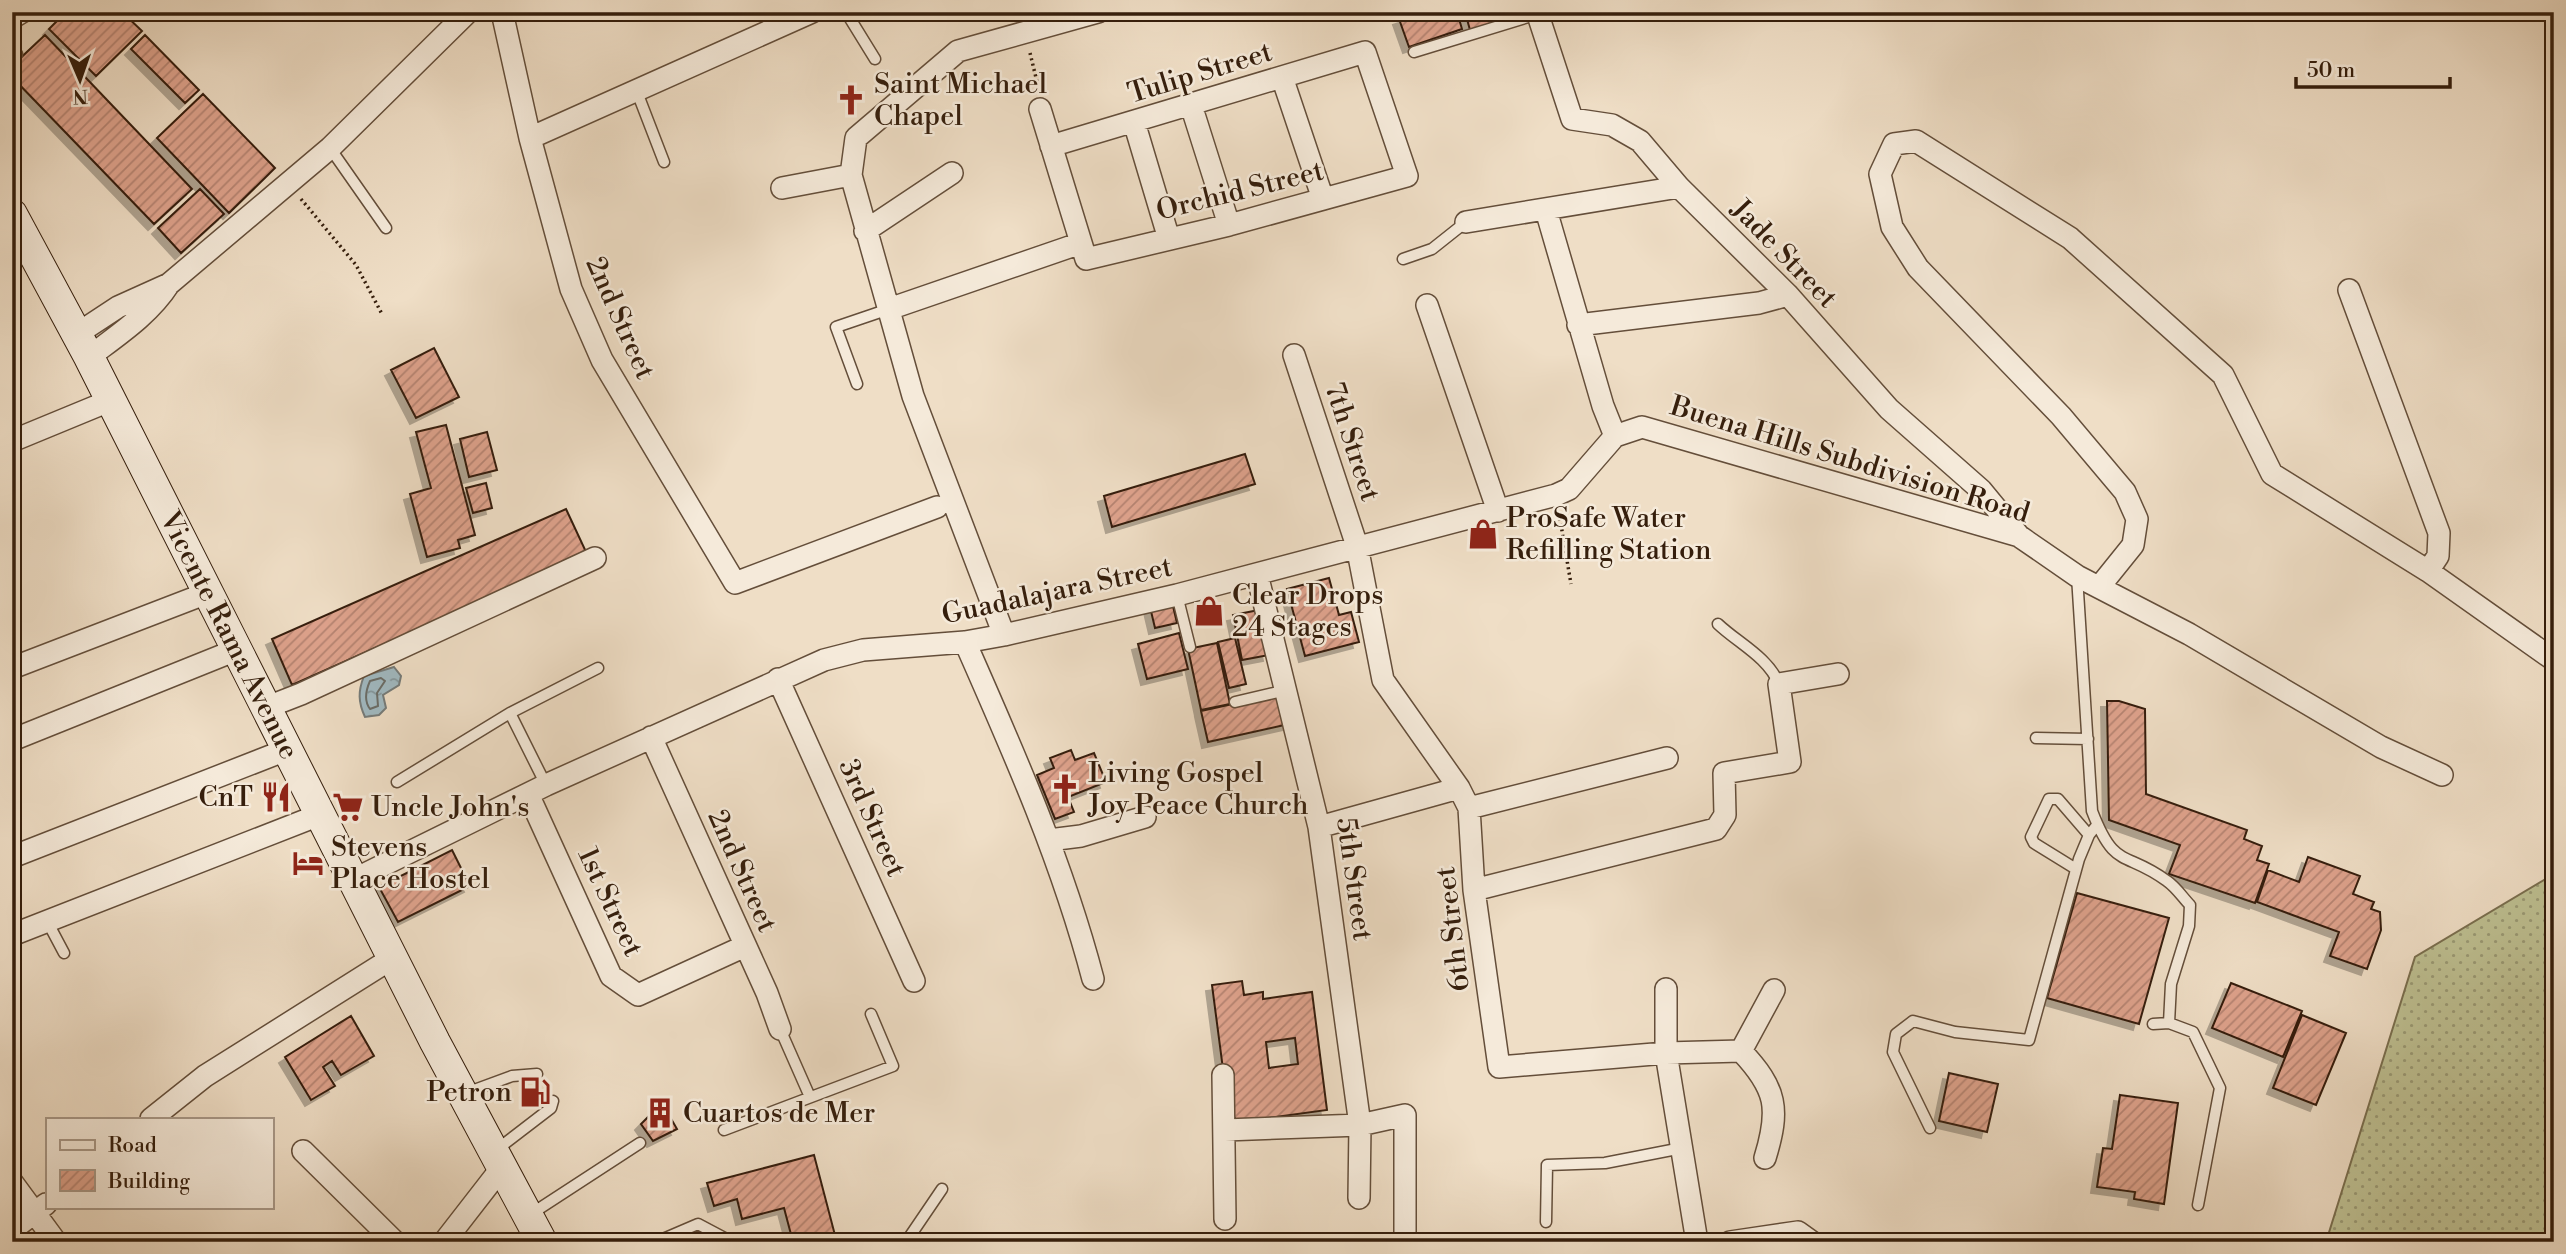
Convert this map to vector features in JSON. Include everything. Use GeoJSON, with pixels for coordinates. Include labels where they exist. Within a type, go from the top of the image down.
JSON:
{"type":"FeatureCollection","features":[{"type":"Feature","properties":{"kind":"main road","name":"Vicente Rama Avenue"},"geometry":{"type":"LineString","coordinates":[[12,214],[83,345],[319,815],[542,1242]]}},
{"type":"Feature","properties":{"kind":"street"},"geometry":{"type":"LineString","coordinates":[[12,18],[22,12]]}},
{"type":"Feature","properties":{"kind":"street"},"geometry":{"type":"LineString","coordinates":[[83,345],[118,307],[169,284],[330,148],[468,12]]}},
{"type":"Feature","properties":{"kind":"street","name":"2nd Street"},"geometry":{"type":"LineString","coordinates":[[502,12],[530,138],[571,289],[602,360],[735,583],[937,507]]}},
{"type":"Feature","properties":{"kind":"street"},"geometry":{"type":"LineString","coordinates":[[530,138],[812,12]]}},
{"type":"Feature","properties":{"kind":"street"},"geometry":{"type":"LineString","coordinates":[[1004,635],[913,396],[864,231],[851,174],[856,138],[958,51],[1098,12]]}},
{"type":"Feature","properties":{"kind":"street","name":"Jade Street"},"geometry":{"type":"LineString","coordinates":[[1540,13],[1572,119],[1612,125],[1640,141],[1679,187],[1788,295],[1889,409],[1981,490],[2019,536]]}},
{"type":"Feature","properties":{"kind":"street","name":"Tulip Street"},"geometry":{"type":"LineString","coordinates":[[1051,146],[1365,52],[1407,176]]}},
{"type":"Feature","properties":{"kind":"street"},"geometry":{"type":"LineString","coordinates":[[1282,77],[1323,199]]}},
{"type":"Feature","properties":{"kind":"street"},"geometry":{"type":"LineString","coordinates":[[1191,105],[1229,225]]}},
{"type":"Feature","properties":{"kind":"street"},"geometry":{"type":"LineString","coordinates":[[1040,109],[1084,251]]}},
{"type":"Feature","properties":{"kind":"street"},"geometry":{"type":"LineString","coordinates":[[1134,122],[1169,239]]}},
{"type":"Feature","properties":{"kind":"street"},"geometry":{"type":"LineString","coordinates":[[2100,586],[2133,545],[2137,519],[2125,492],[2061,415],[1918,268],[1892,227],[1880,174],[1895,144],[1916,141],[2070,239],[2223,375],[2272,474],[2428,570],[2554,660]]}},
{"type":"Feature","properties":{"kind":"street"},"geometry":{"type":"LineString","coordinates":[[864,231],[952,173]]}},
{"type":"Feature","properties":{"kind":"street"},"geometry":{"type":"LineString","coordinates":[[782,188],[851,174]]}},
{"type":"Feature","properties":{"kind":"street","name":"Orchid Street"},"geometry":{"type":"LineString","coordinates":[[889,309],[1084,251],[1169,239],[1407,176]]}},
{"type":"Feature","properties":{"kind":"street"},"geometry":{"type":"LineString","coordinates":[[1466,222],[1546,211],[1679,187]]}},
{"type":"Feature","properties":{"kind":"street"},"geometry":{"type":"LineString","coordinates":[[1546,211],[1578,325],[1615,436]]}},
{"type":"Feature","properties":{"kind":"street"},"geometry":{"type":"LineString","coordinates":[[2349,290],[2439,533],[2438,556],[2428,570]]}},
{"type":"Feature","properties":{"kind":"street"},"geometry":{"type":"LineString","coordinates":[[1578,325],[1759,303],[1788,295]]}},
{"type":"Feature","properties":{"kind":"street"},"geometry":{"type":"LineString","coordinates":[[1427,305],[1498,511]]}},
{"type":"Feature","properties":{"kind":"street","name":"7th Street"},"geometry":{"type":"LineString","coordinates":[[1294,355],[1357,546]]}},
{"type":"Feature","properties":{"kind":"street"},"geometry":{"type":"LineString","coordinates":[[12,441],[109,401]]}},
{"type":"Feature","properties":{"kind":"street","name":"Buena Hills Subdivision Road"},"geometry":{"type":"LineString","coordinates":[[1615,436],[1642,427],[2019,536],[2077,576],[2189,634],[2381,747],[2442,775]]}},
{"type":"Feature","properties":{"kind":"street","name":"Guadalajara Street"},"geometry":{"type":"LineString","coordinates":[[353,880],[537,790],[824,660],[863,650],[965,642],[1004,635],[1177,596],[1556,495],[1569,489],[1615,436]]}},
{"type":"Feature","properties":{"kind":"street","name":"6th Street"},"geometry":{"type":"LineString","coordinates":[[1357,546],[1383,680],[1459,788],[1469,808],[1474,890],[1499,1067],[1666,1053],[1741,1051]]}},
{"type":"Feature","properties":{"kind":"street"},"geometry":{"type":"LineString","coordinates":[[265,708],[301,695],[595,558]]}},
{"type":"Feature","properties":{"kind":"street","name":"5th Street"},"geometry":{"type":"LineString","coordinates":[[1258,574],[1319,827],[1360,1125],[1359,1198]]}},
{"type":"Feature","properties":{"kind":"street"},"geometry":{"type":"LineString","coordinates":[[12,668],[207,593]]}},
{"type":"Feature","properties":{"kind":"street"},"geometry":{"type":"LineString","coordinates":[[965,642],[1049,840],[1074,908],[1093,979]]}},
{"type":"Feature","properties":{"kind":"street"},"geometry":{"type":"LineString","coordinates":[[12,740],[236,650]]}},
{"type":"Feature","properties":{"kind":"street"},"geometry":{"type":"LineString","coordinates":[[1474,890],[1716,829],[1725,815],[1724,773],[1790,762],[1779,684],[1838,674]]}},
{"type":"Feature","properties":{"kind":"street","name":"3rd Street"},"geometry":{"type":"LineString","coordinates":[[778,679],[914,981]]}},
{"type":"Feature","properties":{"kind":"street","name":"2nd Street"},"geometry":{"type":"LineString","coordinates":[[651,737],[780,1029]]}},
{"type":"Feature","properties":{"kind":"street"},"geometry":{"type":"LineString","coordinates":[[12,857],[286,750]]}},
{"type":"Feature","properties":{"kind":"street"},"geometry":{"type":"LineString","coordinates":[[1469,808],[1667,758]]}},
{"type":"Feature","properties":{"kind":"street"},"geometry":{"type":"LineString","coordinates":[[1319,827],[1459,788]]}},
{"type":"Feature","properties":{"kind":"street","name":"1st Street"},"geometry":{"type":"LineString","coordinates":[[537,790],[611,976],[638,995],[745,946]]}},
{"type":"Feature","properties":{"kind":"street"},"geometry":{"type":"LineString","coordinates":[[12,935],[319,815]]}},
{"type":"Feature","properties":{"kind":"street"},"geometry":{"type":"LineString","coordinates":[[1049,840],[1081,836],[1145,817]]}},
{"type":"Feature","properties":{"kind":"street"},"geometry":{"type":"LineString","coordinates":[[151,1118],[205,1076],[394,957]]}},
{"type":"Feature","properties":{"kind":"street"},"geometry":{"type":"LineString","coordinates":[[1666,989],[1666,1053],[1697,1242]]}},
{"type":"Feature","properties":{"kind":"street"},"geometry":{"type":"LineString","coordinates":[[1765,1158],[1775,1125],[1774,1108],[1759,1069],[1741,1051],[1774,990]]}},
{"type":"Feature","properties":{"kind":"street"},"geometry":{"type":"LineString","coordinates":[[1223,1075],[1225,1219]]}},
{"type":"Feature","properties":{"kind":"street"},"geometry":{"type":"LineString","coordinates":[[1225,1130],[1360,1125],[1405,1115],[1403,1241]]}},
{"type":"Feature","properties":{"kind":"street"},"geometry":{"type":"LineString","coordinates":[[303,1151],[395,1242]]}},
{"type":"Feature","properties":{"kind":"street"},"geometry":{"type":"LineString","coordinates":[[444,1242],[499,1159]]}},
{"type":"Feature","properties":{"kind":"street"},"geometry":{"type":"LineString","coordinates":[[12,1182],[42,1207],[56,1242]]}},
{"type":"Feature","properties":{"kind":"street"},"geometry":{"type":"LineString","coordinates":[[12,1230],[42,1207]]}},
{"type":"Feature","properties":{"kind":"street"},"geometry":{"type":"LineString","coordinates":[[1730,1242],[1798,1231],[1812,1242]]}},
{"type":"Feature","properties":{"kind":"lane"},"geometry":{"type":"LineString","coordinates":[[846,12],[875,59]]}},
{"type":"Feature","properties":{"kind":"lane"},"geometry":{"type":"LineString","coordinates":[[1414,52],[1540,13]]}},
{"type":"Feature","properties":{"kind":"lane"},"geometry":{"type":"LineString","coordinates":[[636,92],[664,162]]}},
{"type":"Feature","properties":{"kind":"lane"},"geometry":{"type":"LineString","coordinates":[[330,148],[386,228]]}},
{"type":"Feature","properties":{"kind":"lane"},"geometry":{"type":"LineString","coordinates":[[1403,259],[1432,249],[1466,222]]}},
{"type":"Feature","properties":{"kind":"lane"},"geometry":{"type":"LineString","coordinates":[[857,384],[836,327],[889,309]]}},
{"type":"Feature","properties":{"kind":"lane"},"geometry":{"type":"LineString","coordinates":[[2077,576],[2092,811],[2106,845],[2123,860],[2167,881],[2190,905],[2189,926],[2171,984],[2169,1023]]}},
{"type":"Feature","properties":{"kind":"lane"},"geometry":{"type":"LineString","coordinates":[[1177,596],[1190,647]]}},
{"type":"Feature","properties":{"kind":"lane"},"geometry":{"type":"LineString","coordinates":[[1718,624],[1735,640],[1748,646],[1774,672],[1779,684]]}},
{"type":"Feature","properties":{"kind":"lane"},"geometry":{"type":"LineString","coordinates":[[397,782],[510,713],[598,668]]}},
{"type":"Feature","properties":{"kind":"lane"},"geometry":{"type":"LineString","coordinates":[[1235,702],[1287,689]]}},
{"type":"Feature","properties":{"kind":"lane"},"geometry":{"type":"LineString","coordinates":[[510,713],[537,790]]}},
{"type":"Feature","properties":{"kind":"lane"},"geometry":{"type":"LineString","coordinates":[[2036,738],[2088,739]]}},
{"type":"Feature","properties":{"kind":"lane"},"geometry":{"type":"LineString","coordinates":[[2076,869],[2034,843],[2031,837],[2049,799],[2058,799],[2089,835]]}},
{"type":"Feature","properties":{"kind":"lane"},"geometry":{"type":"LineString","coordinates":[[1930,1128],[1893,1052],[1896,1034],[1913,1021],[1955,1032],[2029,1040],[2076,869],[2089,835],[2097,825]]}},
{"type":"Feature","properties":{"kind":"lane"},"geometry":{"type":"LineString","coordinates":[[47,921],[64,953]]}},
{"type":"Feature","properties":{"kind":"lane"},"geometry":{"type":"LineString","coordinates":[[724,1130],[893,1066],[871,1014]]}},
{"type":"Feature","properties":{"kind":"lane"},"geometry":{"type":"LineString","coordinates":[[2153,1024],[2169,1023],[2193,1032],[2220,1088],[2198,1205]]}},
{"type":"Feature","properties":{"kind":"lane"},"geometry":{"type":"LineString","coordinates":[[780,1029],[810,1097]]}},
{"type":"Feature","properties":{"kind":"lane"},"geometry":{"type":"LineString","coordinates":[[464,1094],[512,1076],[537,1074]]}},
{"type":"Feature","properties":{"kind":"lane"},"geometry":{"type":"LineString","coordinates":[[499,1159],[551,1108],[553,1101]]}},
{"type":"Feature","properties":{"kind":"lane"},"geometry":{"type":"LineString","coordinates":[[528,1215],[640,1143]]}},
{"type":"Feature","properties":{"kind":"lane"},"geometry":{"type":"LineString","coordinates":[[1546,1222],[1547,1165],[1605,1163],[1682,1148]]}},
{"type":"Feature","properties":{"kind":"lane"},"geometry":{"type":"LineString","coordinates":[[906,1242],[942,1189]]}},
{"type":"Feature","properties":{"kind":"lane"},"geometry":{"type":"LineString","coordinates":[[656,1242],[698,1224],[733,1242]]}},
{"type":"Feature","properties":{"kind":"path"},"geometry":{"type":"LineString","coordinates":[[1028,46],[1041,96],[1040,109]]}},
{"type":"Feature","properties":{"kind":"path"},"geometry":{"type":"LineString","coordinates":[[286,185],[313,211],[356,265],[382,314]]}},
{"type":"Feature","properties":{"kind":"path"},"geometry":{"type":"LineString","coordinates":[[1556,495],[1571,584]]}},
{"type":"Feature","properties":{"kind":"green space"},"geometry":{"type":"Polygon","coordinates":[[[2554,874],[2554,1242],[2326,1242],[2415,957],[2554,874]]]}},
{"type":"Feature","properties":{"kind":"water"},"geometry":{"type":"Polygon","coordinates":[[[394,667],[401,676],[399,685],[383,695],[386,708],[379,715],[365,717],[360,696],[364,676],[394,667]]]}},
{"type":"Feature","properties":{"kind":"building"},"geometry":{"type":"Polygon","coordinates":[[[66,12],[122,12],[142,31],[96,76],[49,29],[66,12]]]}},
{"type":"Feature","properties":{"kind":"building"},"geometry":{"type":"Polygon","coordinates":[[[1420,12],[1457,12],[1462,29],[1409,47],[1399,19],[1420,12]]]}},
{"type":"Feature","properties":{"kind":"building"},"geometry":{"type":"Polygon","coordinates":[[[1465,12],[1509,12],[1510,18],[1470,30],[1465,12]]]}},
{"type":"Feature","properties":{"kind":"building"},"geometry":{"type":"Polygon","coordinates":[[[45,35],[192,189],[154,224],[12,77],[12,66],[45,35]]]}},
{"type":"Feature","properties":{"kind":"building"},"geometry":{"type":"Polygon","coordinates":[[[145,35],[199,90],[185,103],[131,49],[145,35]]]}},
{"type":"Feature","properties":{"kind":"building"},"geometry":{"type":"Polygon","coordinates":[[[203,94],[275,168],[229,213],[157,138],[203,94]]]}},
{"type":"Feature","properties":{"kind":"building"},"geometry":{"type":"Polygon","coordinates":[[[200,189],[224,214],[181,253],[158,228],[200,189]]]}},
{"type":"Feature","properties":{"kind":"building"},"geometry":{"type":"Polygon","coordinates":[[[434,348],[459,397],[416,418],[391,370],[434,348]]]}},
{"type":"Feature","properties":{"kind":"building"},"geometry":{"type":"Polygon","coordinates":[[[446,425],[475,535],[458,540],[460,548],[427,557],[410,494],[431,488],[416,432],[446,425]]]}},
{"type":"Feature","properties":{"kind":"building"},"geometry":{"type":"Polygon","coordinates":[[[487,432],[497,470],[469,477],[460,439],[487,432]]]}},
{"type":"Feature","properties":{"kind":"building"},"geometry":{"type":"Polygon","coordinates":[[[1245,454],[1255,484],[1112,527],[1104,496],[1245,454]]]}},
{"type":"Feature","properties":{"kind":"building"},"geometry":{"type":"Polygon","coordinates":[[[486,483],[492,508],[473,513],[466,488],[486,483]]]}},
{"type":"Feature","properties":{"kind":"building"},"geometry":{"type":"Polygon","coordinates":[[[566,509],[587,554],[292,685],[272,639],[566,509]]]}},
{"type":"Feature","properties":{"kind":"building"},"geometry":{"type":"Polygon","coordinates":[[[1329,578],[1339,615],[1351,612],[1359,642],[1305,656],[1287,589],[1329,578]]]}},
{"type":"Feature","properties":{"kind":"building"},"geometry":{"type":"Polygon","coordinates":[[[1172,602],[1177,623],[1155,628],[1150,607],[1172,602]]]}},
{"type":"Feature","properties":{"kind":"building"},"geometry":{"type":"Polygon","coordinates":[[[1259,610],[1269,655],[1242,660],[1233,615],[1259,610]]]}},
{"type":"Feature","properties":{"kind":"building"},"geometry":{"type":"Polygon","coordinates":[[[1179,633],[1188,669],[1147,679],[1138,644],[1179,633]]]}},
{"type":"Feature","properties":{"kind":"building"},"geometry":{"type":"Polygon","coordinates":[[[1235,638],[1246,684],[1229,688],[1218,642],[1235,638]]]}},
{"type":"Feature","properties":{"kind":"building"},"geometry":{"type":"Polygon","coordinates":[[[1217,643],[1230,704],[1201,710],[1188,649],[1217,643]]]}},
{"type":"Feature","properties":{"kind":"building"},"geometry":{"type":"Polygon","coordinates":[[[1282,693],[1289,724],[1208,742],[1201,711],[1282,693]]]}},
{"type":"Feature","properties":{"kind":"building"},"geometry":{"type":"Polygon","coordinates":[[[2107,701],[2119,701],[2145,709],[2146,794],[2247,830],[2244,839],[2262,846],[2257,860],[2269,864],[2255,903],[2169,874],[2180,845],[2109,820],[2107,701]]]}},
{"type":"Feature","properties":{"kind":"building","name":"Living Gospel Joy Peace Church"},"geometry":{"type":"Polygon","coordinates":[[[1071,750],[1075,760],[1094,753],[1106,782],[1068,797],[1074,812],[1055,819],[1037,775],[1054,768],[1050,758],[1071,750]]]}},
{"type":"Feature","properties":{"kind":"building"},"geometry":{"type":"Polygon","coordinates":[[[452,850],[470,886],[398,922],[379,887],[452,850]]]}},
{"type":"Feature","properties":{"kind":"building"},"geometry":{"type":"Polygon","coordinates":[[[2308,857],[2360,876],[2353,894],[2374,902],[2371,909],[2380,912],[2381,930],[2367,969],[2330,956],[2339,932],[2257,902],[2268,870],[2299,882],[2308,857]]]}},
{"type":"Feature","properties":{"kind":"building"},"geometry":{"type":"Polygon","coordinates":[[[2077,893],[2169,918],[2139,1024],[2047,998],[2077,893]]]}},
{"type":"Feature","properties":{"kind":"building"},"geometry":{"type":"Polygon","coordinates":[[[1242,981],[1244,995],[1263,992],[1263,999],[1312,992],[1327,1110],[1230,1123],[1212,985],[1242,981]],[[1295,1038],[1266,1042],[1269,1068],[1298,1064],[1295,1038]]]}},
{"type":"Feature","properties":{"kind":"building"},"geometry":{"type":"Polygon","coordinates":[[[2231,983],[2302,1011],[2283,1057],[2212,1028],[2231,983]]]}},
{"type":"Feature","properties":{"kind":"building"},"geometry":{"type":"Polygon","coordinates":[[[2302,1015],[2346,1033],[2316,1105],[2273,1088],[2302,1015]]]}},
{"type":"Feature","properties":{"kind":"building"},"geometry":{"type":"Polygon","coordinates":[[[351,1016],[374,1056],[341,1075],[332,1061],[323,1067],[335,1086],[311,1100],[285,1057],[351,1016]]]}},
{"type":"Feature","properties":{"kind":"building"},"geometry":{"type":"Polygon","coordinates":[[[1949,1073],[1998,1084],[1987,1132],[1939,1121],[1949,1073]]]}},
{"type":"Feature","properties":{"kind":"building"},"geometry":{"type":"Polygon","coordinates":[[[2120,1095],[2178,1103],[2164,1204],[2134,1199],[2135,1192],[2097,1187],[2103,1148],[2112,1149],[2120,1095]]]}},
{"type":"Feature","properties":{"kind":"building","name":"Cuartos de Mer"},"geometry":{"type":"Polygon","coordinates":[[[662,1103],[677,1129],[653,1141],[641,1124],[662,1103]]]}},
{"type":"Feature","properties":{"kind":"building"},"geometry":{"type":"Polygon","coordinates":[[[814,1155],[836,1239],[793,1242],[784,1208],[742,1219],[737,1199],[714,1206],[707,1183],[814,1155]]]}},
{"type":"Feature","properties":{"kind":"place","name":"Saint Michael Chapel"},"geometry":{"type":"Point","coordinates":[851,100]}},
{"type":"Feature","properties":{"kind":"place","name":"ProSafe Water Refilling Station"},"geometry":{"type":"Point","coordinates":[1483,534]}},
{"type":"Feature","properties":{"kind":"place","name":"Clear Drops 24 Stages"},"geometry":{"type":"Point","coordinates":[1209,611]}},
{"type":"Feature","properties":{"kind":"place","name":"Living Gospel Joy Peace Church"},"geometry":{"type":"Point","coordinates":[1065,789]}},
{"type":"Feature","properties":{"kind":"place","name":"CnT"},"geometry":{"type":"Point","coordinates":[276,797]}},
{"type":"Feature","properties":{"kind":"place","name":"Uncle John's"},"geometry":{"type":"Point","coordinates":[348,807]}},
{"type":"Feature","properties":{"kind":"place","name":"Stevens Place Hostel"},"geometry":{"type":"Point","coordinates":[308,863]}},
{"type":"Feature","properties":{"kind":"place","name":"Petron"},"geometry":{"type":"Point","coordinates":[535,1092]}},
{"type":"Feature","properties":{"kind":"place","name":"Cuartos de Mer"},"geometry":{"type":"Point","coordinates":[660,1113]}}]}
